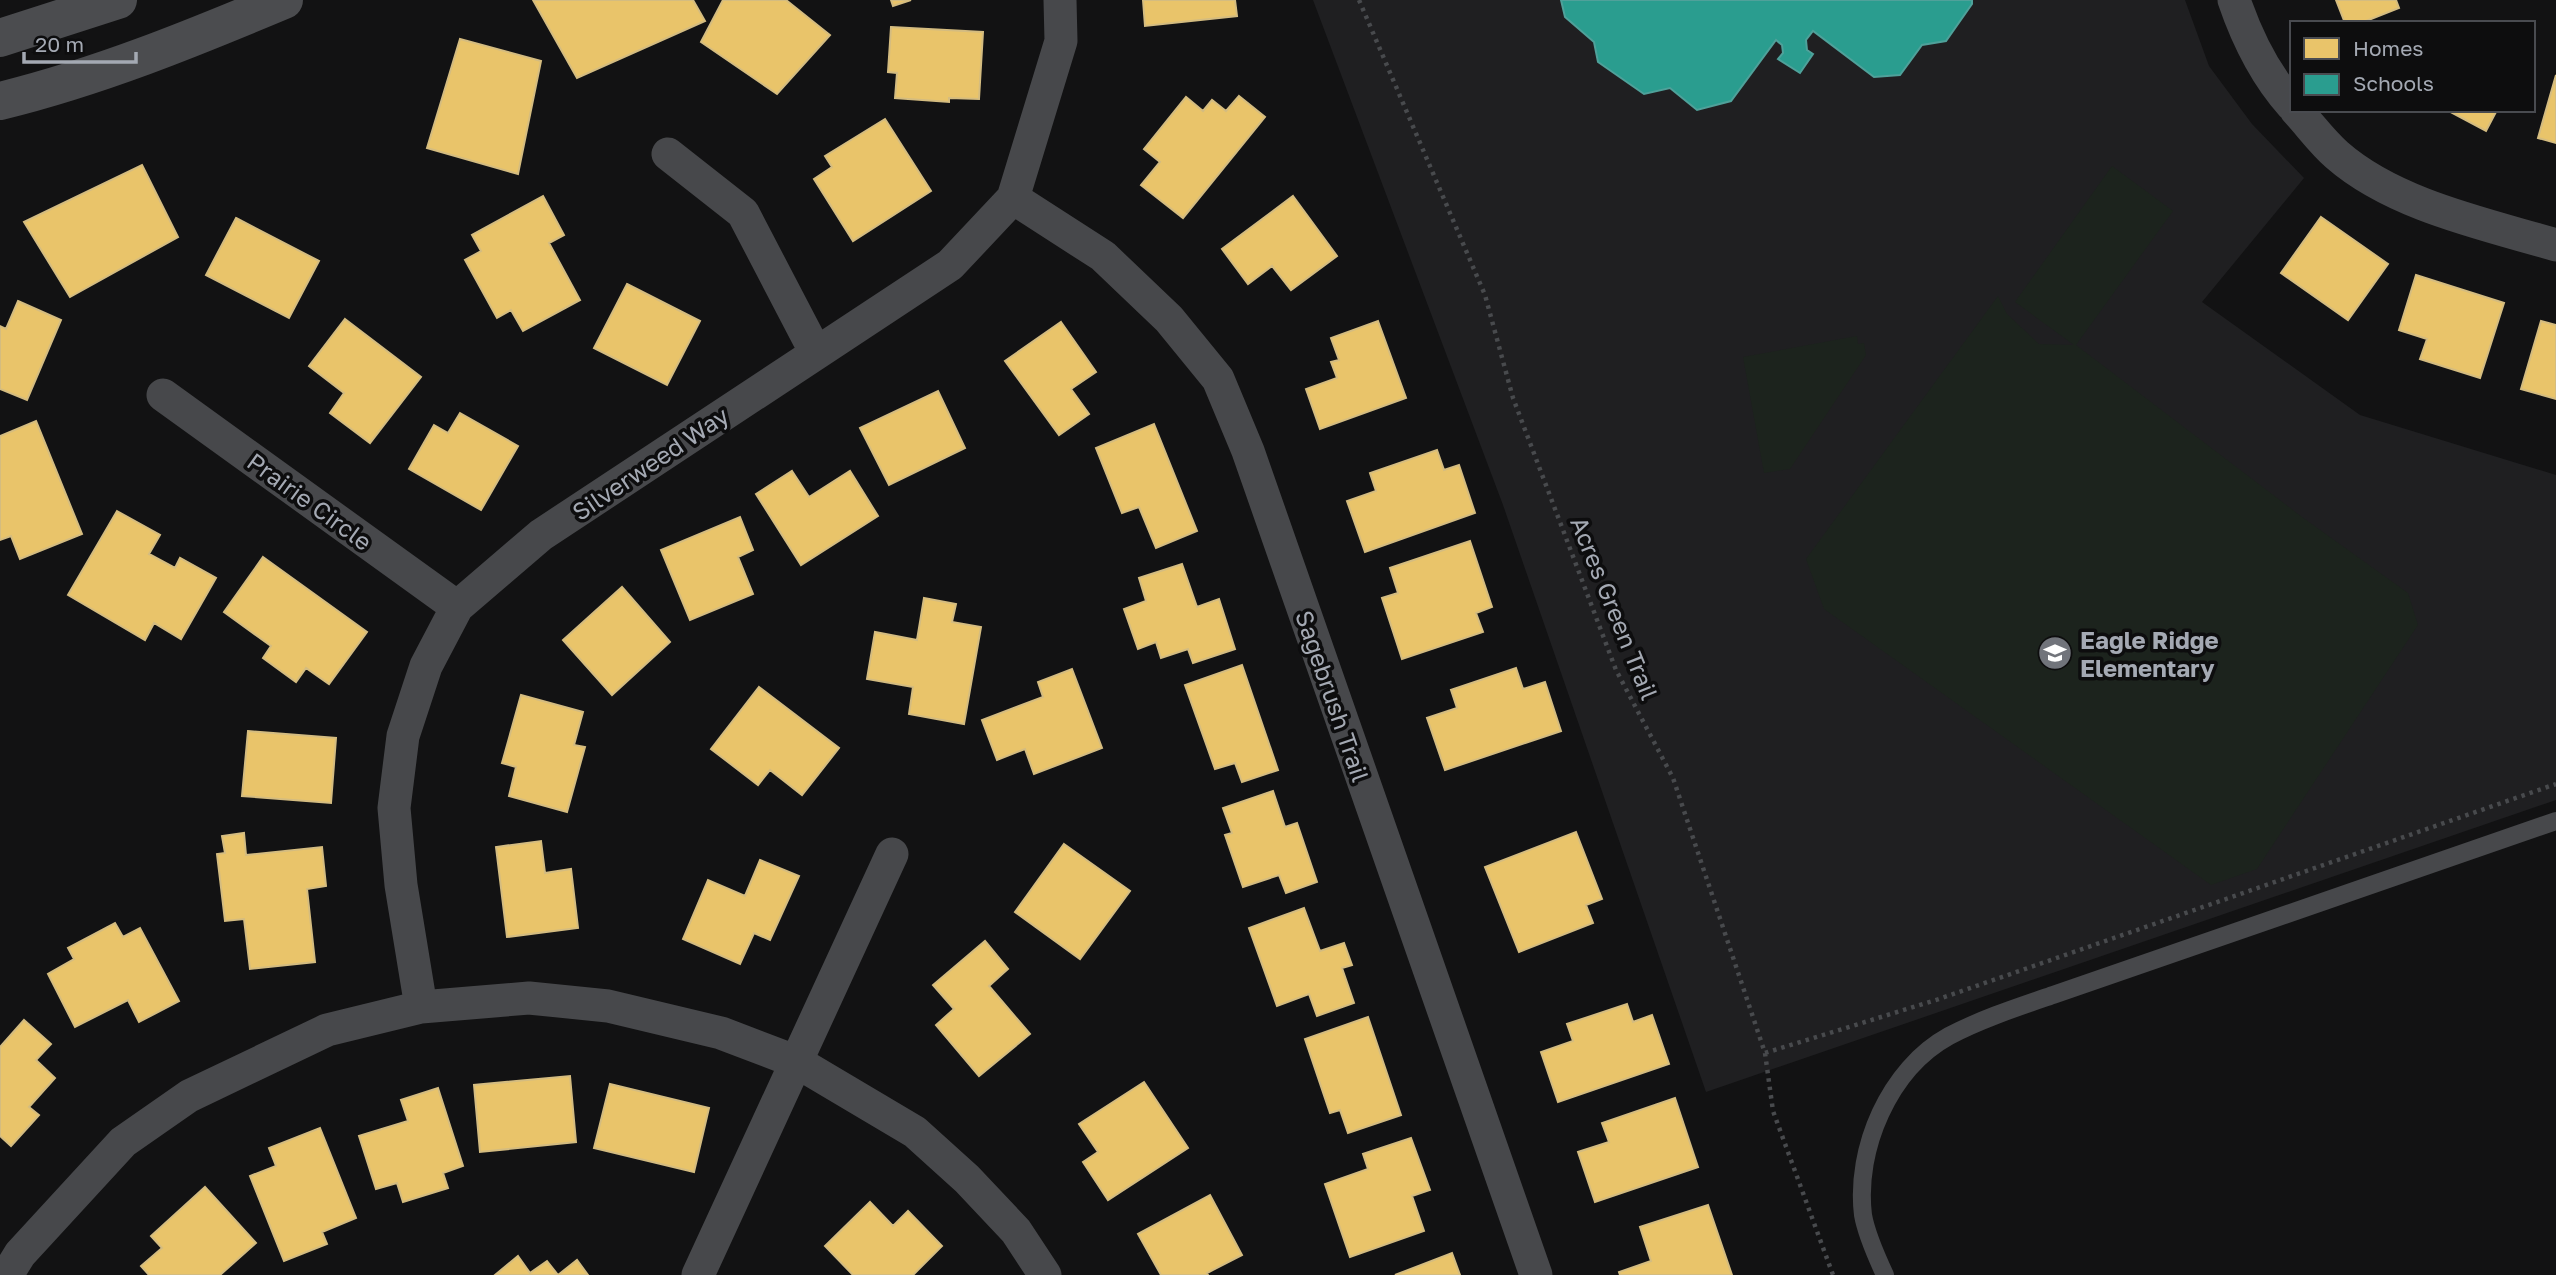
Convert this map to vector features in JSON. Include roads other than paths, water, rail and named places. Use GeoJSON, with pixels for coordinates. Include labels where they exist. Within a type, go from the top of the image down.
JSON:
{"type":"FeatureCollection","features":[{"type":"Feature","properties":{"kind":"street"},"geometry":{"type":"LineString","coordinates":[[0,38],[118,0]]}},
{"type":"Feature","properties":{"kind":"street"},"geometry":{"type":"LineString","coordinates":[[0,102],[176,46],[284,0]]}},
{"type":"Feature","properties":{"kind":"street","name":"Silverweed Way"},"geometry":{"type":"LineString","coordinates":[[421,1007],[401,884],[394,808],[403,736],[426,666],[457,607],[541,535],[950,265],[1013,198],[1061,41],[1060,0]]}},
{"type":"Feature","properties":{"kind":"street"},"geometry":{"type":"LineString","coordinates":[[2234,0],[2256,53],[2280,92],[2290,103]]}},
{"type":"Feature","properties":{"kind":"street"},"geometry":{"type":"LineString","coordinates":[[2299,112],[2337,155],[2389,188],[2425,206],[2556,245]]}},
{"type":"Feature","properties":{"kind":"street"},"geometry":{"type":"LineString","coordinates":[[668,154],[743,214],[816,353]]}},
{"type":"Feature","properties":{"kind":"street","name":"Sagebrush Trail"},"geometry":{"type":"LineString","coordinates":[[1013,198],[1103,256],[1169,319],[1217,380],[1248,451],[1536,1275]]}},
{"type":"Feature","properties":{"kind":"street","name":"Prairie Circle"},"geometry":{"type":"LineString","coordinates":[[163,395],[457,607]]}},
{"type":"Feature","properties":{"kind":"street"},"geometry":{"type":"LineString","coordinates":[[698,1275],[892,854]]}},
{"type":"Feature","properties":{"kind":"street"},"geometry":{"type":"LineString","coordinates":[[7,1275],[20,1254],[123,1142],[189,1096],[327,1030],[421,1007],[529,998],[608,1006],[721,1033],[797,1062],[915,1132],[967,1179],[1016,1231],[1045,1275]]}},
{"type":"Feature","properties":{"kind":"lane"},"geometry":{"type":"LineString","coordinates":[[1885,1275],[1863,1217],[1862,1179],[1872,1134],[1890,1093],[1914,1062],[1947,1037],[1988,1018],[2556,821]]}},
{"type":"Feature","properties":{"kind":"place","name":"Eagle Ridge Elementary"},"geometry":{"type":"Point","coordinates":[2055,653]}}]}
